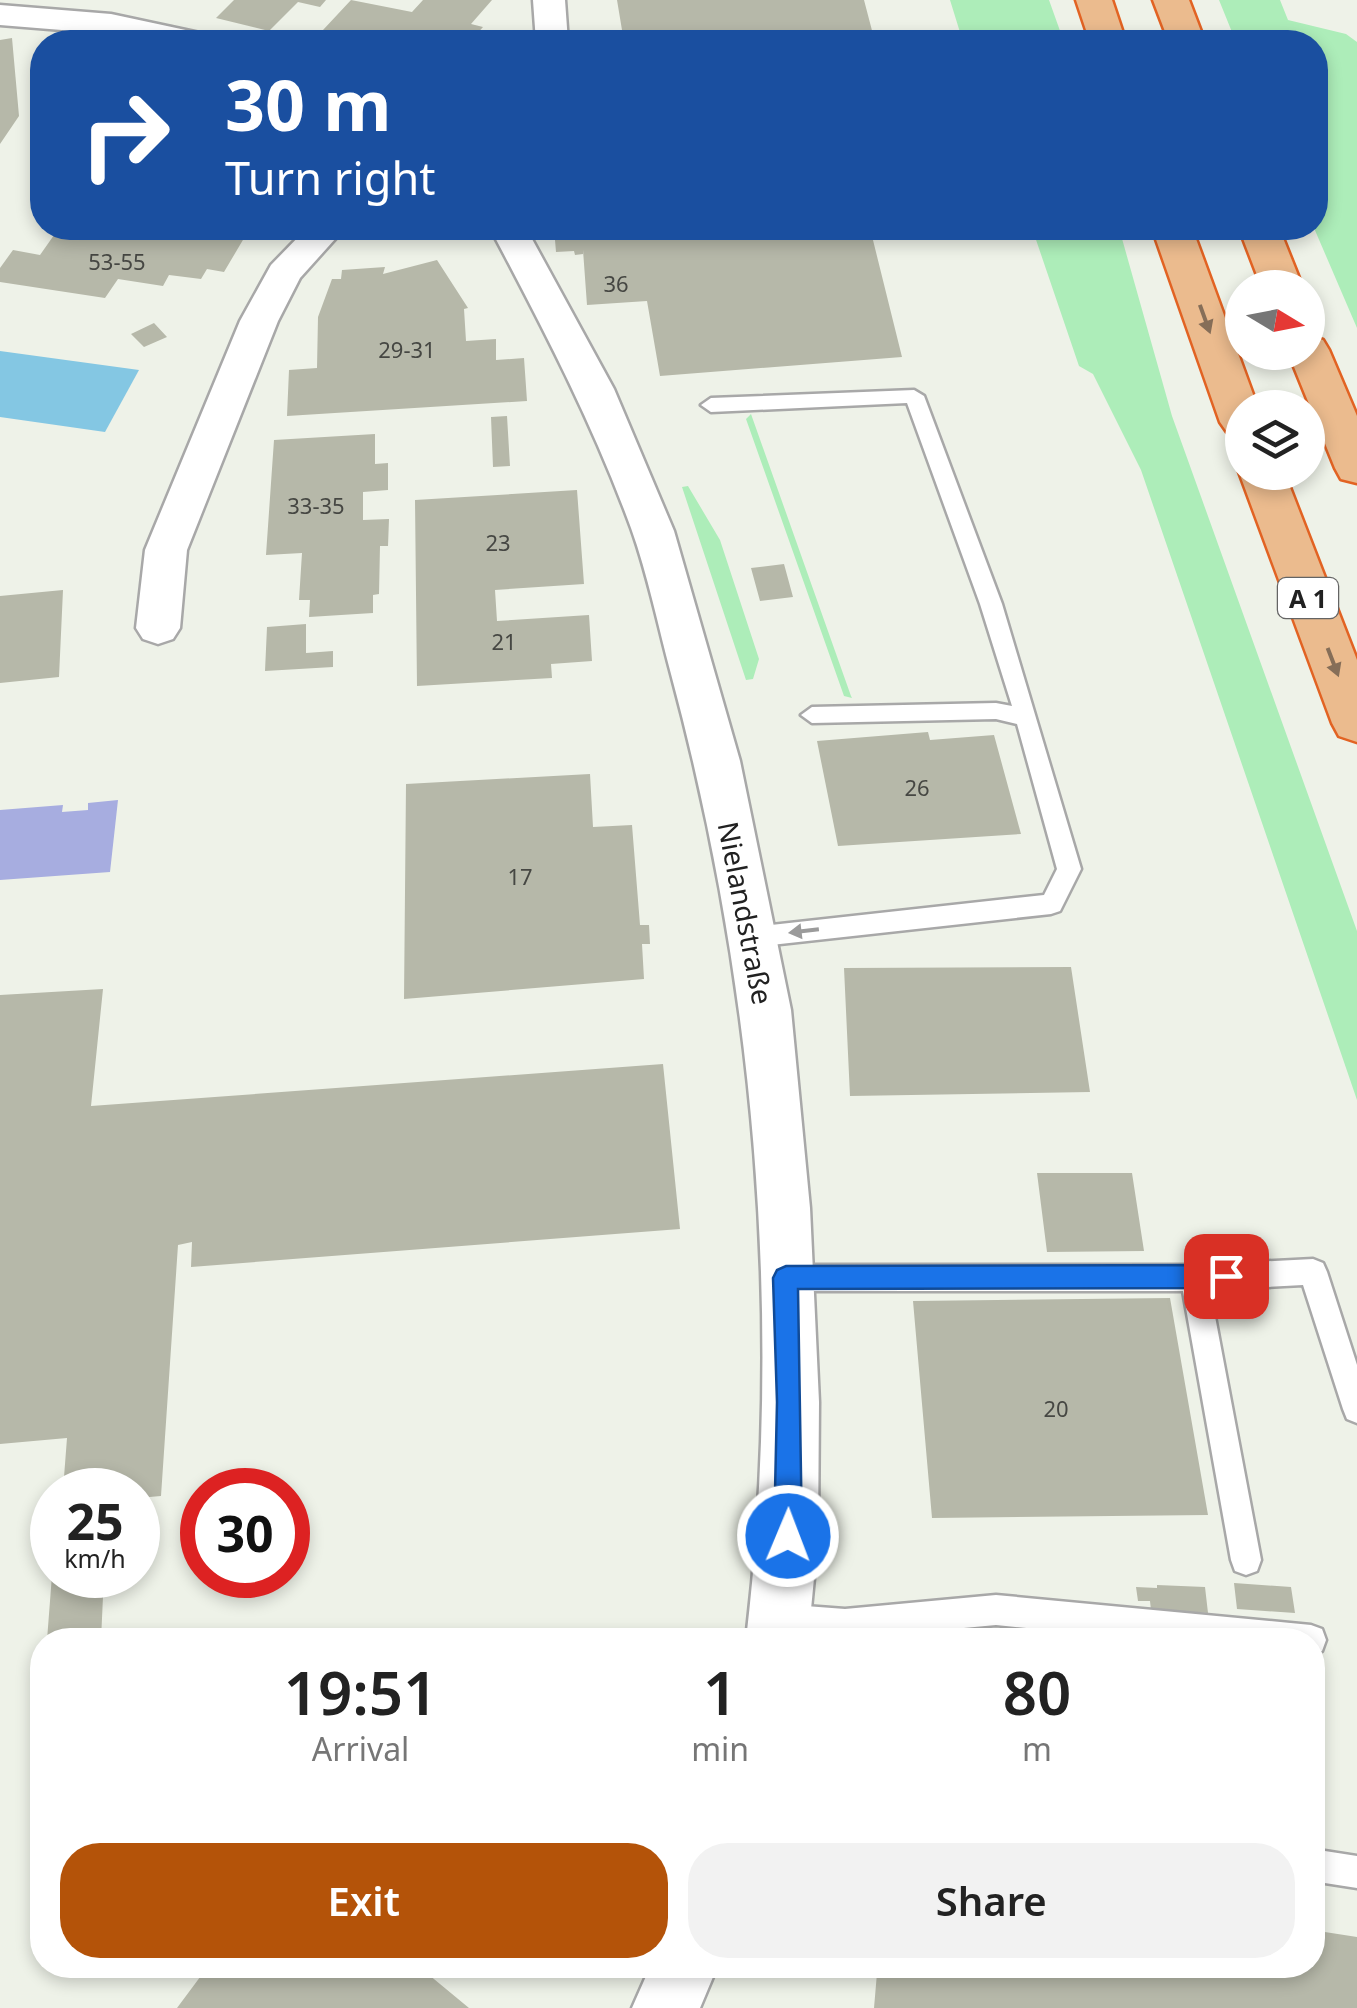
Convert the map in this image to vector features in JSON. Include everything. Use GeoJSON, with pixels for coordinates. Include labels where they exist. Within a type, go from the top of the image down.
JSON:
{"type":"FeatureCollection","features":[{"type":"Feature","properties":{"kind":"highway"},"geometry":{"type":"LineString","coordinates":[[1094,0],[1104,30]]}},
{"type":"Feature","properties":{"kind":"highway"},"geometry":{"type":"LineString","coordinates":[[1170,0],[1183,30]]}},
{"type":"Feature","properties":{"kind":"highway"},"geometry":{"type":"LineString","coordinates":[[1176,240],[1230,390]]}},
{"type":"Feature","properties":{"kind":"highway"},"geometry":{"type":"LineString","coordinates":[[1264,240],[1276,270]]}},
{"type":"Feature","properties":{"kind":"highway"},"geometry":{"type":"LineString","coordinates":[[1316,370],[1357,468]]}},
{"type":"Feature","properties":{"kind":"highway","name":"A 1"},"geometry":{"type":"LineString","coordinates":[[1268,490],[1357,723]]}},
{"type":"Feature","properties":{"kind":"street"},"geometry":{"type":"LineString","coordinates":[[550,0],[551,30]]}},
{"type":"Feature","properties":{"kind":"street"},"geometry":{"type":"LineString","coordinates":[[0,15],[140,30]]}},
{"type":"Feature","properties":{"kind":"street"},"geometry":{"type":"LineString","coordinates":[[158,628],[166,550],[259,321],[284,273],[316,240]]}},
{"type":"Feature","properties":{"kind":"street","name":"Nielandstraße"},"geometry":{"type":"LineString","coordinates":[[514,240],[594,390],[653,530],[708,723],[766,1010],[784,1208],[790,1402],[788,1536],[778,1628]]}},
{"type":"Feature","properties":{"kind":"street"},"geometry":{"type":"LineString","coordinates":[[666,2008],[679,1978]]}},
{"type":"Feature","properties":{"kind":"lane"},"geometry":{"type":"LineString","coordinates":[[711,405],[914,396],[991,604],[1070,869],[1051,904],[752,938]]}},
{"type":"Feature","properties":{"kind":"lane"},"geometry":{"type":"LineString","coordinates":[[812,715],[996,710],[1027,718]]}},
{"type":"Feature","properties":{"kind":"lane"},"geometry":{"type":"LineString","coordinates":[[786,1278],[1194,1278],[1313,1272],[1357,1408]]}},
{"type":"Feature","properties":{"kind":"lane"},"geometry":{"type":"LineString","coordinates":[[1194,1278],[1246,1560]]}},
{"type":"Feature","properties":{"kind":"lane"},"geometry":{"type":"LineString","coordinates":[[800,1628],[996,1610],[1185,1628]]}},
{"type":"Feature","properties":{"kind":"lane"},"geometry":{"type":"LineString","coordinates":[[1325,1866],[1357,1872]]}},
{"type":"Feature","properties":{"kind":"green space"},"geometry":{"type":"Polygon","coordinates":[[[950,0],[1049,0],[1060,30],[959,30],[950,0]]]}},
{"type":"Feature","properties":{"kind":"green space"},"geometry":{"type":"Polygon","coordinates":[[[1219,0],[1280,0],[1288,20],[1346,34],[1357,42],[1357,328],[1319,240],[1328,240],[1328,30],[1231,30],[1219,0]]]}},
{"type":"Feature","properties":{"kind":"green space"},"geometry":{"type":"Polygon","coordinates":[[[1036,240],[1122,240],[1172,416],[1357,931],[1357,1100],[1141,470],[1093,374],[1079,366],[1036,240]]]}},
{"type":"Feature","properties":{"kind":"green space"},"geometry":{"type":"Polygon","coordinates":[[[751,414],[852,698],[844,696],[746,419],[751,414]]]}},
{"type":"Feature","properties":{"kind":"green space"},"geometry":{"type":"Polygon","coordinates":[[[688,486],[720,540],[759,659],[753,679],[746,680],[682,487],[688,486]]]}},
{"type":"Feature","properties":{"kind":"shaded area"},"geometry":{"type":"Polygon","coordinates":[[[0,351],[139,370],[105,432],[0,417],[0,351]]]}},
{"type":"Feature","properties":{"kind":"shaded area"},"geometry":{"type":"Polygon","coordinates":[[[118,800],[110,872],[0,880],[0,810],[63,805],[62,812],[88,810],[88,803],[118,800]]]}},
{"type":"Feature","properties":{"kind":"building"},"geometry":{"type":"Polygon","coordinates":[[[234,0],[326,0],[320,7],[298,2],[270,30],[216,18],[234,0]]]}},
{"type":"Feature","properties":{"kind":"building"},"geometry":{"type":"Polygon","coordinates":[[[351,0],[412,12],[423,0],[492,0],[471,24],[483,27],[480,30],[323,30],[351,0]]]}},
{"type":"Feature","properties":{"kind":"building"},"geometry":{"type":"Polygon","coordinates":[[[617,0],[864,0],[872,30],[622,30],[617,0]]]}},
{"type":"Feature","properties":{"kind":"building"},"geometry":{"type":"Polygon","coordinates":[[[12,38],[19,116],[0,144],[0,40],[12,38]]]}},
{"type":"Feature","properties":{"kind":"building"},"geometry":{"type":"Polygon","coordinates":[[[51,240],[243,240],[224,272],[207,269],[201,279],[169,275],[163,286],[118,279],[105,298],[0,282],[0,268],[13,250],[40,255],[51,240]]]}},
{"type":"Feature","properties":{"kind":"building"},"geometry":{"type":"Polygon","coordinates":[[[555,240],[873,240],[902,357],[660,376],[647,301],[587,305],[583,250],[583,254],[575,255],[574,251],[556,252],[555,240]]]}},
{"type":"Feature","properties":{"kind":"building"},"geometry":{"type":"Polygon","coordinates":[[[437,260],[468,308],[464,309],[466,341],[496,339],[496,360],[524,358],[527,401],[287,416],[289,370],[317,368],[318,317],[332,279],[341,279],[342,270],[385,267],[383,274],[437,260]]]}},
{"type":"Feature","properties":{"kind":"building"},"geometry":{"type":"Polygon","coordinates":[[[154,323],[167,337],[144,347],[131,334],[154,323]]]}},
{"type":"Feature","properties":{"kind":"building"},"geometry":{"type":"Polygon","coordinates":[[[507,416],[510,466],[493,467],[491,417],[507,416]]]}},
{"type":"Feature","properties":{"kind":"building"},"geometry":{"type":"Polygon","coordinates":[[[375,434],[375,464],[388,463],[388,490],[363,492],[363,520],[389,519],[388,546],[380,546],[379,594],[373,595],[373,613],[309,617],[310,600],[299,600],[302,553],[266,555],[274,440],[375,434]]]}},
{"type":"Feature","properties":{"kind":"building"},"geometry":{"type":"Polygon","coordinates":[[[577,490],[584,584],[495,590],[497,621],[589,615],[592,661],[551,664],[552,678],[417,686],[415,500],[577,490]]]}},
{"type":"Feature","properties":{"kind":"building"},"geometry":{"type":"Polygon","coordinates":[[[784,564],[793,597],[760,601],[751,568],[784,564]]]}},
{"type":"Feature","properties":{"kind":"building"},"geometry":{"type":"Polygon","coordinates":[[[63,590],[59,677],[0,683],[0,596],[63,590]]]}},
{"type":"Feature","properties":{"kind":"building"},"geometry":{"type":"Polygon","coordinates":[[[306,624],[306,653],[333,651],[333,667],[265,671],[267,627],[306,624]]]}},
{"type":"Feature","properties":{"kind":"building"},"geometry":{"type":"Polygon","coordinates":[[[928,732],[930,740],[994,735],[1021,834],[838,846],[817,741],[928,732]]]}},
{"type":"Feature","properties":{"kind":"building"},"geometry":{"type":"Polygon","coordinates":[[[590,774],[593,827],[632,825],[640,925],[649,925],[650,944],[642,944],[644,979],[404,999],[406,784],[590,774]]]}},
{"type":"Feature","properties":{"kind":"building"},"geometry":{"type":"Polygon","coordinates":[[[1071,967],[1090,1092],[850,1096],[844,968],[1071,967]]]}},
{"type":"Feature","properties":{"kind":"building"},"geometry":{"type":"Polygon","coordinates":[[[103,989],[91,1106],[663,1064],[680,1229],[191,1267],[192,1242],[178,1245],[161,1496],[160,1468],[65,1468],[67,1438],[0,1444],[0,995],[103,989]]]}},
{"type":"Feature","properties":{"kind":"building"},"geometry":{"type":"Polygon","coordinates":[[[1037,1173],[1132,1173],[1144,1251],[1047,1252],[1037,1173]]]}},
{"type":"Feature","properties":{"kind":"building"},"geometry":{"type":"Polygon","coordinates":[[[1170,1298],[1208,1515],[932,1518],[913,1301],[1170,1298]]]}},
{"type":"Feature","properties":{"kind":"building"},"geometry":{"type":"Polygon","coordinates":[[[1234,1583],[1291,1587],[1295,1613],[1237,1609],[1234,1583]]]}},
{"type":"Feature","properties":{"kind":"building"},"geometry":{"type":"Polygon","coordinates":[[[1136,1587],[1205,1587],[1208,1613],[1151,1610],[1150,1601],[1138,1601],[1136,1587]]]}},
{"type":"Feature","properties":{"kind":"building"},"geometry":{"type":"Polygon","coordinates":[[[50,1598],[103,1598],[102,1628],[48,1628],[50,1598]]]}},
{"type":"Feature","properties":{"kind":"building"},"geometry":{"type":"Polygon","coordinates":[[[1325,1932],[1357,1937],[1357,2008],[874,2008],[877,1978],[1325,1978],[1325,1932]]]}},
{"type":"Feature","properties":{"kind":"building"},"geometry":{"type":"Polygon","coordinates":[[[199,1978],[433,1978],[469,2008],[177,2008],[199,1978]]]}},
{"type":"Feature","properties":{"kind":"route"},"geometry":{"type":"LineString","coordinates":[[788,1536],[790,1402],[786,1278],[1226,1276]]}}]}
